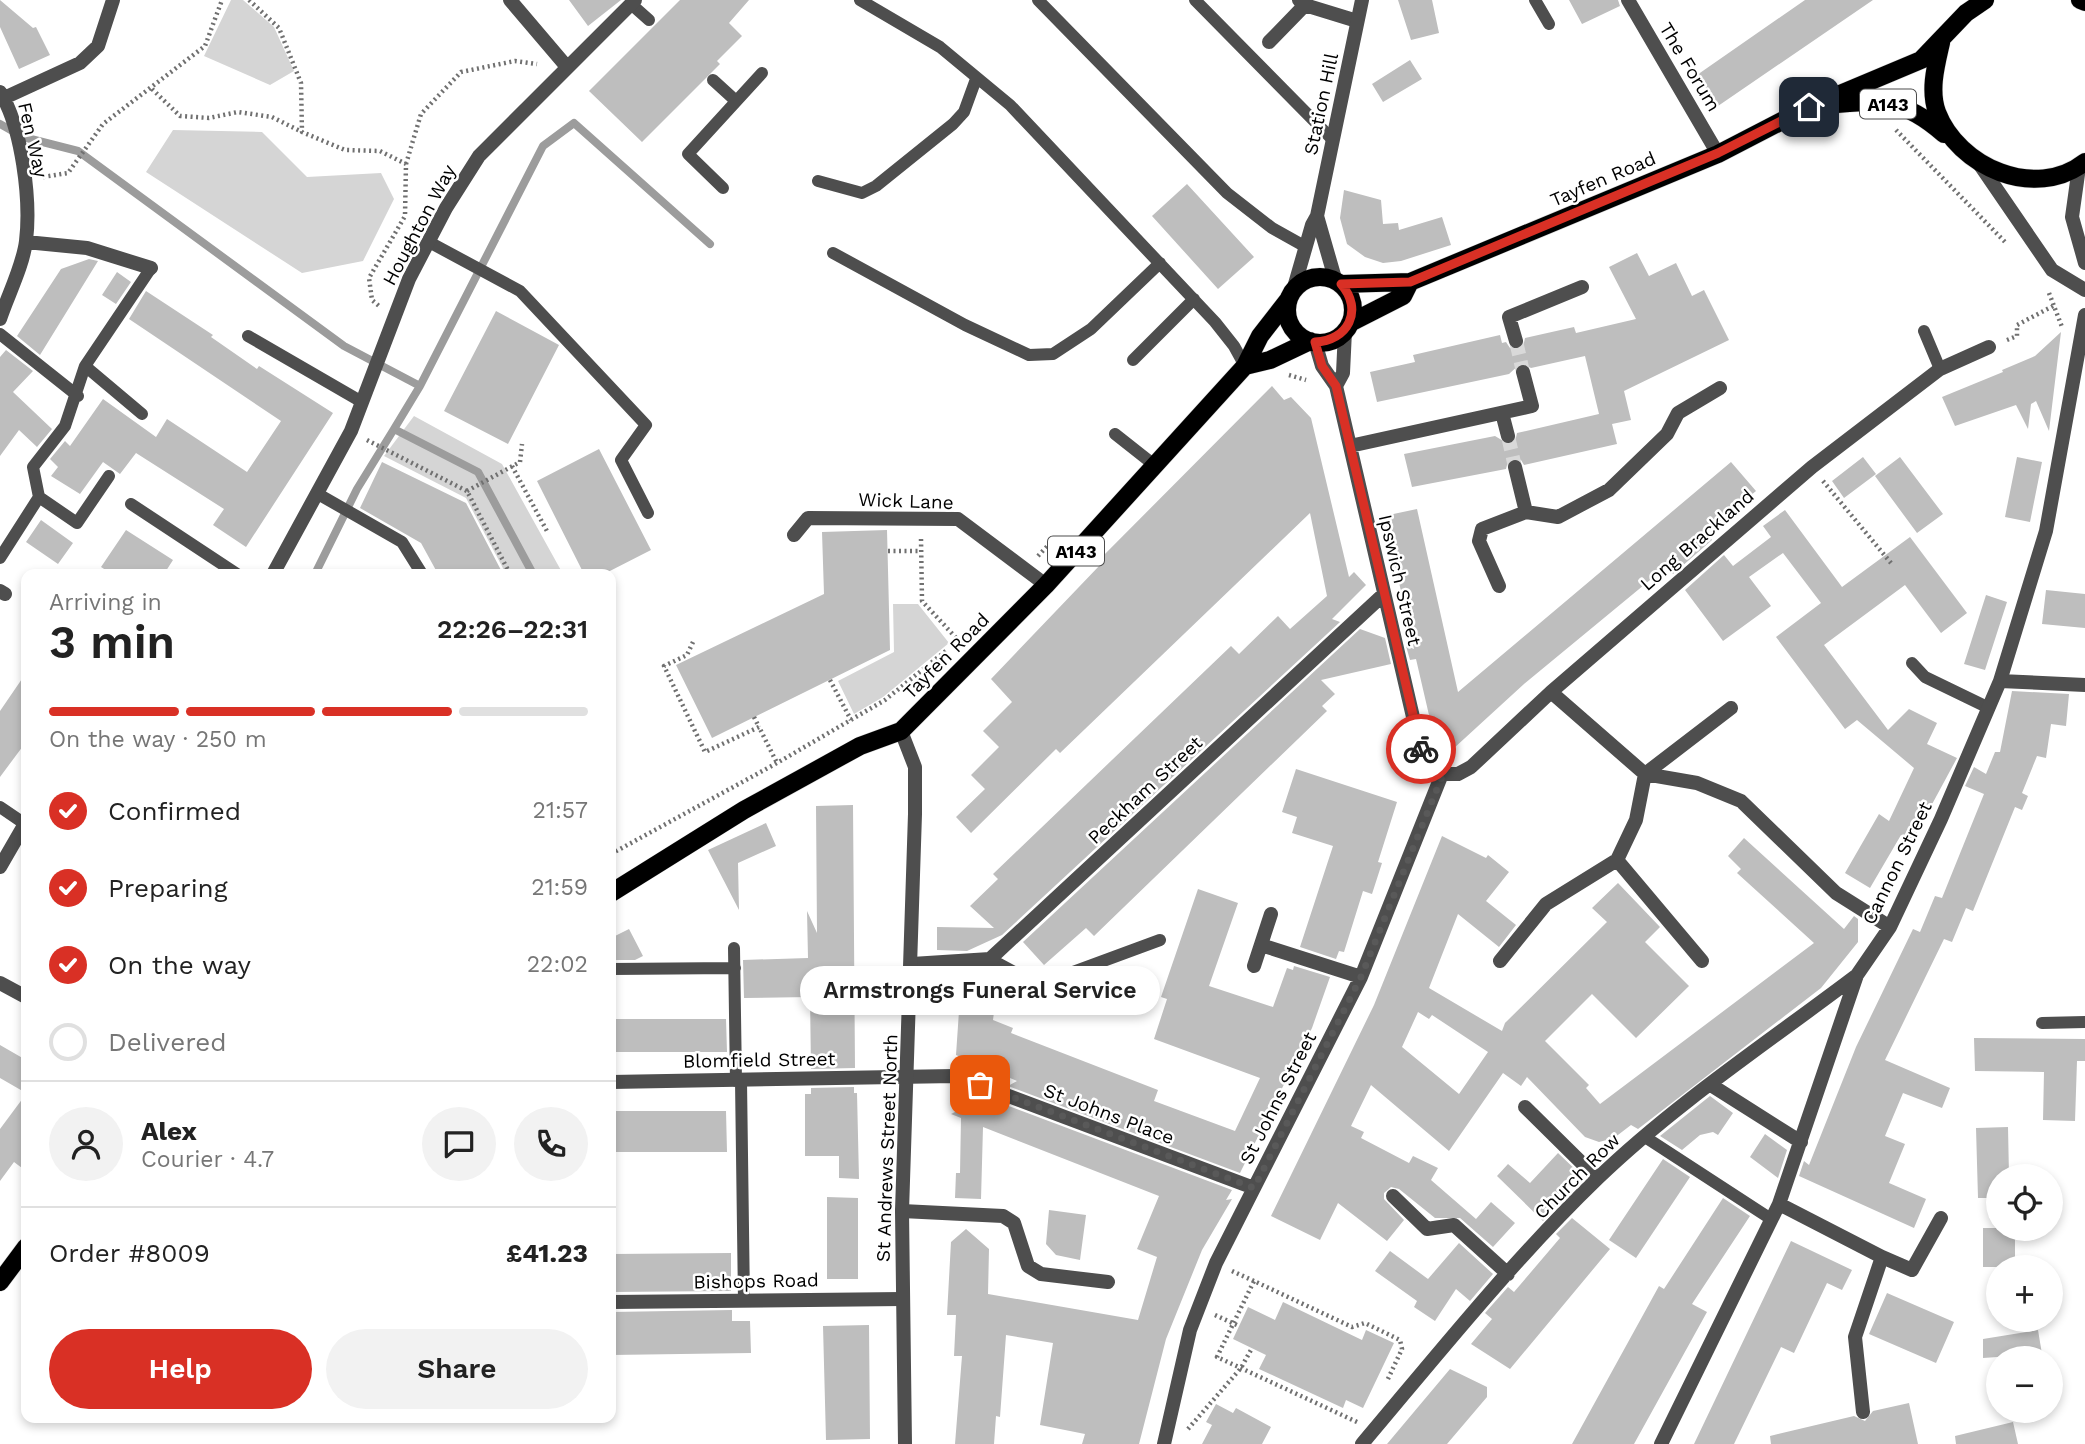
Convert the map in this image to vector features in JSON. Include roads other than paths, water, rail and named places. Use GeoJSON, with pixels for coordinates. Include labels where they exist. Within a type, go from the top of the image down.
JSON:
{"type":"FeatureCollection","features":[{"type":"Feature","properties":{"kind":"main road"},"geometry":{"type":"LineString","coordinates":[[1985,0],[1966,13],[1941,43],[1934,93],[1937,112],[1955,144],[1978,162],[2001,174],[2028,179],[2082,165]]}},
{"type":"Feature","properties":{"kind":"main road"},"geometry":{"type":"LineString","coordinates":[[2080,0],[2085,2]]}},
{"type":"Feature","properties":{"kind":"main road","name":"A143"},"geometry":{"type":"LineString","coordinates":[[1809,107],[1921,60],[1941,43]]}},
{"type":"Feature","properties":{"kind":"main road","name":"A143"},"geometry":{"type":"LineString","coordinates":[[1809,107],[1864,101],[1901,106],[1920,113],[1955,144]]}},
{"type":"Feature","properties":{"kind":"main road","name":"Tayfen Road"},"geometry":{"type":"LineString","coordinates":[[1339,283],[1410,282],[1718,153],[1809,107]]}},
{"type":"Feature","properties":{"kind":"main road"},"geometry":{"type":"LineString","coordinates":[[1245,366],[1270,360],[1312,342],[1337,338],[1348,327],[1352,301],[1339,283],[1311,278],[1291,295],[1289,322],[1295,331],[1312,342]]}},
{"type":"Feature","properties":{"kind":"main road","name":"Tayfen Road"},"geometry":{"type":"LineString","coordinates":[[1348,327],[1403,296],[1410,282]]}},
{"type":"Feature","properties":{"kind":"main road","name":"Tayfen Road"},"geometry":{"type":"LineString","coordinates":[[616,889],[744,810],[860,746],[901,731],[1046,585],[1153,464],[1245,366],[1256,342],[1291,295]]}},
{"type":"Feature","properties":{"kind":"main road"},"geometry":{"type":"LineString","coordinates":[[0,1282],[21,1254]]}},
{"type":"Feature","properties":{"kind":"street"},"geometry":{"type":"LineString","coordinates":[[2,95],[80,63],[98,46],[113,0]]}},
{"type":"Feature","properties":{"kind":"street"},"geometry":{"type":"LineString","coordinates":[[510,0],[567,67]]}},
{"type":"Feature","properties":{"kind":"street","name":"Station Hill"},"geometry":{"type":"LineString","coordinates":[[1291,295],[1318,216],[1362,0]]}},
{"type":"Feature","properties":{"kind":"street","name":"The Forum"},"geometry":{"type":"LineString","coordinates":[[1628,0],[1718,153]]}},
{"type":"Feature","properties":{"kind":"street","name":"Houghton Way"},"geometry":{"type":"LineString","coordinates":[[276,569],[351,431],[409,279],[479,156],[633,2]]}},
{"type":"Feature","properties":{"kind":"street"},"geometry":{"type":"LineString","coordinates":[[1269,42],[1302,3],[1357,21]]}},
{"type":"Feature","properties":{"kind":"street","name":"Fen Way"},"geometry":{"type":"LineString","coordinates":[[0,319],[26,242],[25,179],[11,118],[2,95]]}},
{"type":"Feature","properties":{"kind":"street"},"geometry":{"type":"LineString","coordinates":[[1978,162],[2052,270],[2085,290]]}},
{"type":"Feature","properties":{"kind":"street"},"geometry":{"type":"LineString","coordinates":[[2082,165],[2073,216],[2085,263]]}},
{"type":"Feature","properties":{"kind":"street","name":"Station Hill"},"geometry":{"type":"LineString","coordinates":[[1318,216],[1339,283]]}},
{"type":"Feature","properties":{"kind":"street"},"geometry":{"type":"LineString","coordinates":[[26,242],[87,248],[151,268]]}},
{"type":"Feature","properties":{"kind":"street"},"geometry":{"type":"LineString","coordinates":[[1516,341],[1509,317],[1582,287]]}},
{"type":"Feature","properties":{"kind":"street","name":"Cannon Street"},"geometry":{"type":"LineString","coordinates":[[1661,1444],[1779,1203],[1857,975],[1889,927],[2000,681],[2046,531],[2085,315]]}},
{"type":"Feature","properties":{"kind":"street","name":"Ipswich Street"},"geometry":{"type":"LineString","coordinates":[[1336,386],[1343,373],[1348,327]]}},
{"type":"Feature","properties":{"kind":"street","name":"Ipswich Street"},"geometry":{"type":"LineString","coordinates":[[1312,342],[1322,366],[1336,386],[1420,747],[1429,764],[1443,774]]}},
{"type":"Feature","properties":{"kind":"street","name":"Long Brackland"},"geometry":{"type":"LineString","coordinates":[[1443,774],[1458,774],[1471,767],[1550,692],[1812,467],[1940,369],[1989,347]]}},
{"type":"Feature","properties":{"kind":"street"},"geometry":{"type":"LineString","coordinates":[[1350,446],[1532,406],[1523,372]]}},
{"type":"Feature","properties":{"kind":"street"},"geometry":{"type":"LineString","coordinates":[[1499,586],[1479,541],[1482,529],[1526,512],[1558,517],[1609,490],[1667,434],[1678,413],[1720,388]]}},
{"type":"Feature","properties":{"kind":"street"},"geometry":{"type":"LineString","coordinates":[[1502,414],[1508,436]]}},
{"type":"Feature","properties":{"kind":"street"},"geometry":{"type":"LineString","coordinates":[[1515,467],[1526,512]]}},
{"type":"Feature","properties":{"kind":"street","name":"Wick Lane"},"geometry":{"type":"LineString","coordinates":[[794,536],[808,518],[958,519],[1046,585]]}},
{"type":"Feature","properties":{"kind":"street","name":"Peckham Street"},"geometry":{"type":"LineString","coordinates":[[990,959],[1383,595]]}},
{"type":"Feature","properties":{"kind":"street"},"geometry":{"type":"LineString","coordinates":[[2000,681],[2085,685]]}},
{"type":"Feature","properties":{"kind":"street"},"geometry":{"type":"LineString","coordinates":[[1550,692],[1645,774],[1697,783],[1741,801],[1836,893],[1889,927]]}},
{"type":"Feature","properties":{"kind":"street"},"geometry":{"type":"LineString","coordinates":[[1500,961],[1546,904],[1617,860],[1636,820],[1645,774],[1731,708]]}},
{"type":"Feature","properties":{"kind":"street","name":"St Andrews Street North"},"geometry":{"type":"LineString","coordinates":[[901,731],[915,766],[912,964],[902,1211],[905,1444]]}},
{"type":"Feature","properties":{"kind":"street","name":"St Johns Street"},"geometry":{"type":"LineString","coordinates":[[1165,1438],[1190,1329],[1216,1263],[1361,977],[1443,774]]}},
{"type":"Feature","properties":{"kind":"street"},"geometry":{"type":"LineString","coordinates":[[0,867],[21,831]]}},
{"type":"Feature","properties":{"kind":"street"},"geometry":{"type":"LineString","coordinates":[[1617,860],[1702,961]]}},
{"type":"Feature","properties":{"kind":"street"},"geometry":{"type":"LineString","coordinates":[[1254,966],[1271,914]]}},
{"type":"Feature","properties":{"kind":"street"},"geometry":{"type":"LineString","coordinates":[[1261,945],[1361,977]]}},
{"type":"Feature","properties":{"kind":"street"},"geometry":{"type":"LineString","coordinates":[[912,964],[990,959]]}},
{"type":"Feature","properties":{"kind":"street","name":"Church Row"},"geometry":{"type":"LineString","coordinates":[[1362,1444],[1508,1274],[1597,1178],[1711,1085],[1857,975]]}},
{"type":"Feature","properties":{"kind":"street"},"geometry":{"type":"LineString","coordinates":[[0,983],[21,994]]}},
{"type":"Feature","properties":{"kind":"street","name":"Blomfield Street"},"geometry":{"type":"LineString","coordinates":[[616,1082],[908,1076]]}},
{"type":"Feature","properties":{"kind":"street","name":"St Johns Place"},"geometry":{"type":"LineString","coordinates":[[908,1076],[955,1076],[1254,1188]]}},
{"type":"Feature","properties":{"kind":"street"},"geometry":{"type":"LineString","coordinates":[[1711,1085],[1801,1142]]}},
{"type":"Feature","properties":{"kind":"street"},"geometry":{"type":"LineString","coordinates":[[1525,1107],[1597,1178]]}},
{"type":"Feature","properties":{"kind":"street"},"geometry":{"type":"LineString","coordinates":[[1393,1196],[1427,1229],[1454,1225],[1508,1274]]}},
{"type":"Feature","properties":{"kind":"street"},"geometry":{"type":"LineString","coordinates":[[1779,1203],[1912,1270],[1941,1218]]}},
{"type":"Feature","properties":{"kind":"street"},"geometry":{"type":"LineString","coordinates":[[902,1211],[1003,1216],[1014,1223],[1028,1266],[1041,1275],[1108,1282]]}},
{"type":"Feature","properties":{"kind":"street"},"geometry":{"type":"LineString","coordinates":[[1863,1412],[1855,1337],[1882,1257]]}},
{"type":"Feature","properties":{"kind":"street","name":"Bishops Road"},"geometry":{"type":"LineString","coordinates":[[616,1302],[902,1299]]}},
{"type":"Feature","properties":{"kind":"lane"},"geometry":{"type":"LineString","coordinates":[[860,0],[940,47],[1010,105],[1194,299],[1234,346],[1245,366]]}},
{"type":"Feature","properties":{"kind":"lane"},"geometry":{"type":"LineString","coordinates":[[1038,0],[1227,192],[1272,228],[1306,247]]}},
{"type":"Feature","properties":{"kind":"lane"},"geometry":{"type":"LineString","coordinates":[[1195,0],[1333,140]]}},
{"type":"Feature","properties":{"kind":"lane"},"geometry":{"type":"LineString","coordinates":[[1535,0],[1549,24]]}},
{"type":"Feature","properties":{"kind":"lane"},"geometry":{"type":"LineString","coordinates":[[633,2],[649,20]]}},
{"type":"Feature","properties":{"kind":"lane"},"geometry":{"type":"LineString","coordinates":[[723,188],[688,154],[762,73]]}},
{"type":"Feature","properties":{"kind":"lane"},"geometry":{"type":"LineString","coordinates":[[818,181],[862,193],[876,186],[953,124],[964,112],[976,79]]}},
{"type":"Feature","properties":{"kind":"lane"},"geometry":{"type":"LineString","coordinates":[[713,80],[736,101]]}},
{"type":"Feature","properties":{"kind":"lane"},"geometry":{"type":"LineString","coordinates":[[429,242],[520,291],[646,425],[621,460],[648,513]]}},
{"type":"Feature","properties":{"kind":"lane"},"geometry":{"type":"LineString","coordinates":[[833,253],[965,325],[1029,355],[1053,354],[1091,329],[1160,263]]}},
{"type":"Feature","properties":{"kind":"lane"},"geometry":{"type":"LineString","coordinates":[[0,558],[39,497],[33,467],[65,426],[78,396],[86,366],[151,268]]}},
{"type":"Feature","properties":{"kind":"lane"},"geometry":{"type":"LineString","coordinates":[[1133,360],[1194,299]]}},
{"type":"Feature","properties":{"kind":"lane"},"geometry":{"type":"LineString","coordinates":[[1924,331],[1940,369]]}},
{"type":"Feature","properties":{"kind":"lane"},"geometry":{"type":"LineString","coordinates":[[0,334],[78,396]]}},
{"type":"Feature","properties":{"kind":"lane"},"geometry":{"type":"LineString","coordinates":[[248,336],[362,402]]}},
{"type":"Feature","properties":{"kind":"lane"},"geometry":{"type":"LineString","coordinates":[[86,366],[142,414]]}},
{"type":"Feature","properties":{"kind":"lane"},"geometry":{"type":"LineString","coordinates":[[1115,434],[1153,464]]}},
{"type":"Feature","properties":{"kind":"lane"},"geometry":{"type":"LineString","coordinates":[[39,497],[77,523],[109,476]]}},
{"type":"Feature","properties":{"kind":"lane"},"geometry":{"type":"LineString","coordinates":[[318,494],[402,542],[419,569]]}},
{"type":"Feature","properties":{"kind":"lane"},"geometry":{"type":"LineString","coordinates":[[131,504],[229,569]]}},
{"type":"Feature","properties":{"kind":"lane"},"geometry":{"type":"LineString","coordinates":[[1912,663],[1926,677],[1989,708]]}},
{"type":"Feature","properties":{"kind":"lane"},"geometry":{"type":"LineString","coordinates":[[0,807],[21,820]]}},
{"type":"Feature","properties":{"kind":"lane"},"geometry":{"type":"LineString","coordinates":[[990,959],[1038,985],[1160,940]]}},
{"type":"Feature","properties":{"kind":"lane"},"geometry":{"type":"LineString","coordinates":[[734,948],[744,1301]]}},
{"type":"Feature","properties":{"kind":"lane"},"geometry":{"type":"LineString","coordinates":[[616,969],[735,968]]}},
{"type":"Feature","properties":{"kind":"lane"},"geometry":{"type":"LineString","coordinates":[[2042,1023],[2085,1022]]}},
{"type":"Feature","properties":{"kind":"lane"},"geometry":{"type":"LineString","coordinates":[[1645,1137],[1771,1219]]}},
{"type":"Feature","properties":{"kind":"waterway"},"geometry":{"type":"LineString","coordinates":[[420,386],[543,146],[574,123],[710,244]]}},
{"type":"Feature","properties":{"kind":"waterway"},"geometry":{"type":"LineString","coordinates":[[0,124],[23,137],[78,151],[344,346],[420,386],[394,429],[478,472],[530,569]]}},
{"type":"Feature","properties":{"kind":"waterway"},"geometry":{"type":"LineString","coordinates":[[317,569],[357,489],[394,429]]}},
{"type":"Feature","properties":{"kind":"tunnel"},"geometry":{"type":"LineString","coordinates":[[1516,341],[1523,372]]}},
{"type":"Feature","properties":{"kind":"tunnel"},"geometry":{"type":"LineString","coordinates":[[1508,436],[1515,467]]}},
{"type":"Feature","properties":{"kind":"place","name":"Armstrongs Funeral Service"},"geometry":{"type":"Point","coordinates":[980,1085]}}]}
